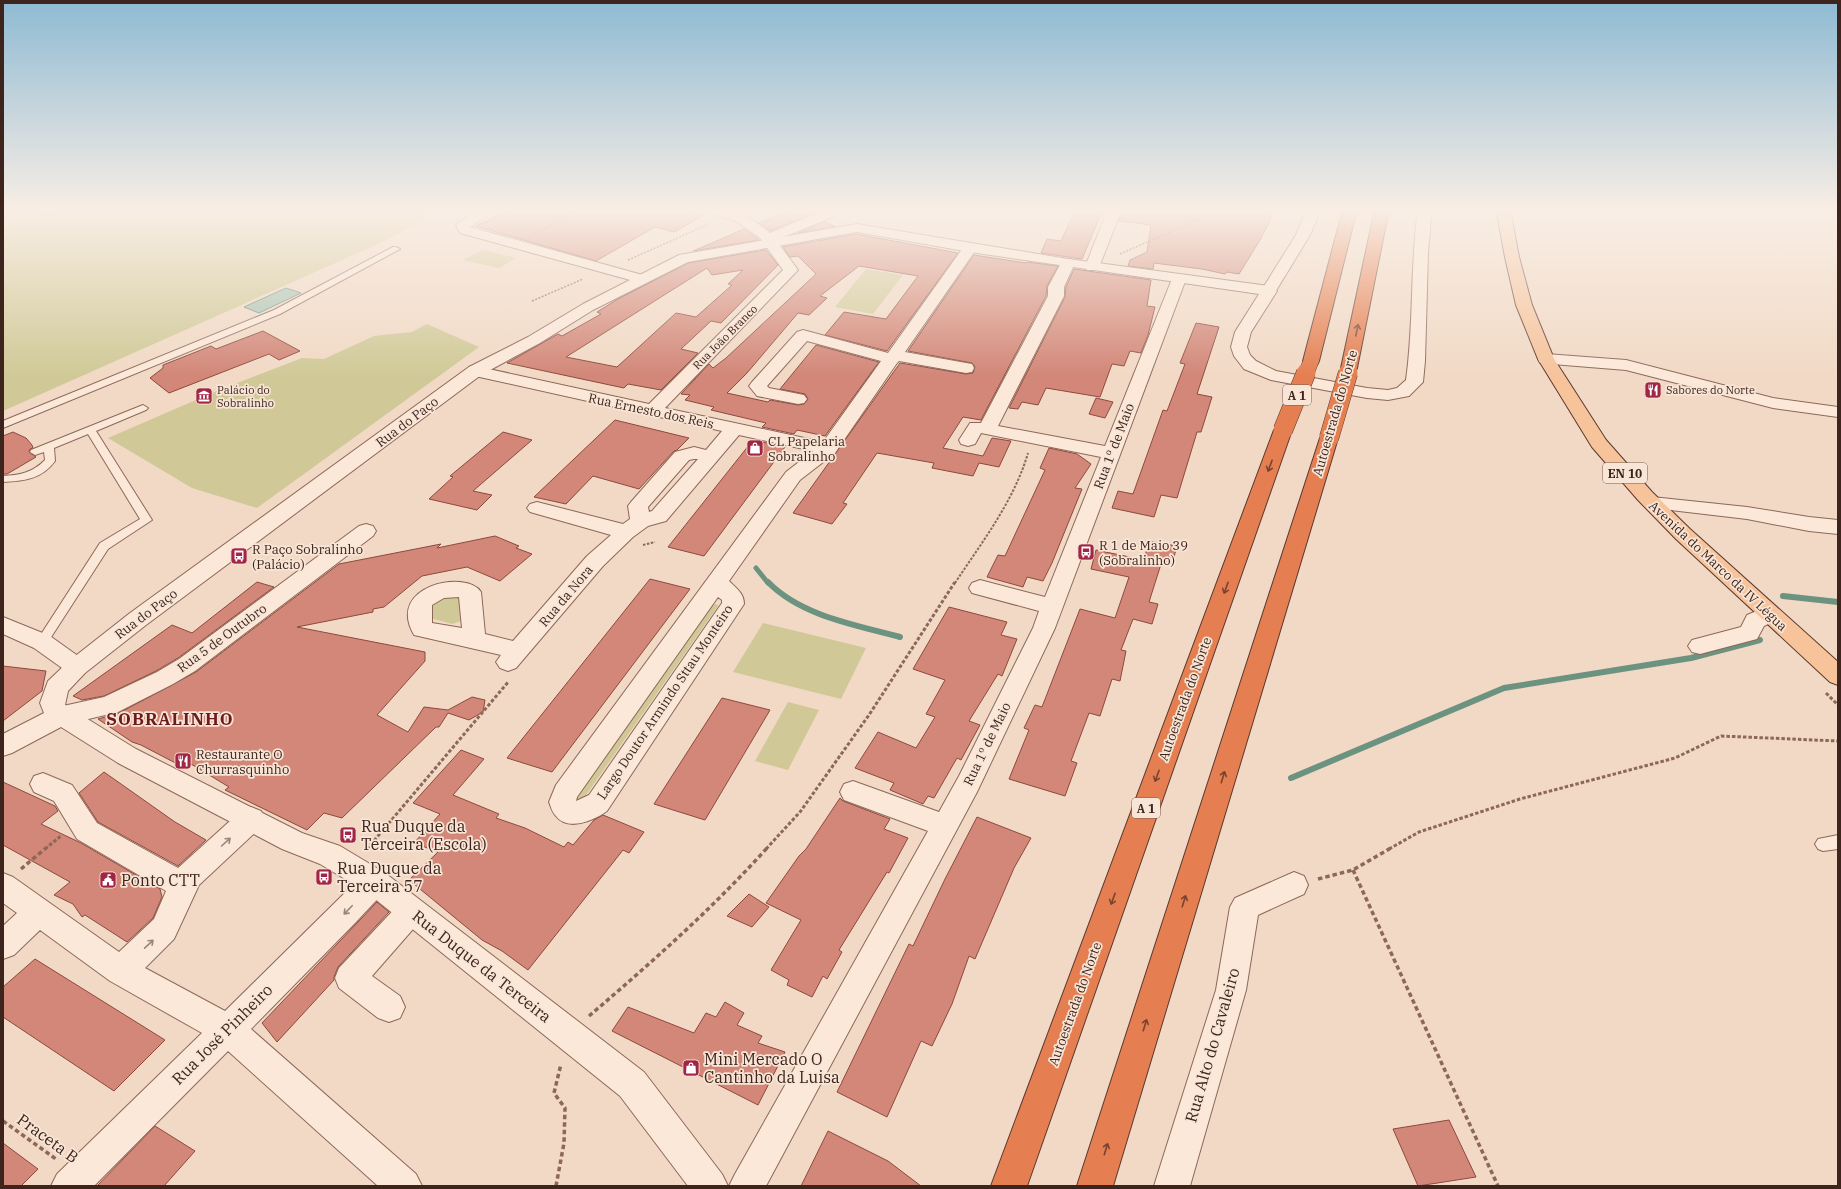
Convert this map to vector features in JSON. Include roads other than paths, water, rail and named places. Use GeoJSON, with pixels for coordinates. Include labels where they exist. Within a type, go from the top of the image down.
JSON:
{"type":"FeatureCollection","features":[{"type":"Feature","properties":{"kind":"highway","name":"Autoestrada do Norte"},"geometry":{"type":"LineString","coordinates":[[1009,1186],[1283,430],[1311,361],[1336,264]]}},
{"type":"Feature","properties":{"kind":"highway","name":"Autoestrada do Norte"},"geometry":{"type":"LineString","coordinates":[[1095,1186],[1329,438],[1349,368],[1370,264]]}},
{"type":"Feature","properties":{"kind":"main road","name":"Avenida do Marco da IV Légua"},"geometry":{"type":"LineString","coordinates":[[1514,264],[1524,305],[1546,359],[1599,443],[1652,503],[1769,614],[1838,676]]}},
{"type":"Feature","properties":{"kind":"street"},"geometry":{"type":"LineString","coordinates":[[590,264],[641,279]]}},
{"type":"Feature","properties":{"kind":"street","name":"Rua do Paço"},"geometry":{"type":"LineString","coordinates":[[63,715],[55,711],[53,708],[54,694],[62,681],[77,667],[138,620],[475,371],[534,340],[588,307],[671,264]]}},
{"type":"Feature","properties":{"kind":"street","name":"Rua João Branco"},"geometry":{"type":"LineString","coordinates":[[652,411],[791,270],[787,264]]}},
{"type":"Feature","properties":{"kind":"street"},"geometry":{"type":"LineString","coordinates":[[716,583],[793,476],[828,449],[959,264]]}},
{"type":"Feature","properties":{"kind":"street"},"geometry":{"type":"LineString","coordinates":[[986,429],[1056,296],[1056,286],[1067,264]]}},
{"type":"Feature","properties":{"kind":"street"},"geometry":{"type":"LineString","coordinates":[[1080,264],[1269,291]]}},
{"type":"Feature","properties":{"kind":"street"},"geometry":{"type":"LineString","coordinates":[[1285,264],[1243,332],[1239,347],[1242,356],[1250,365],[1271,375],[1367,393],[1388,395],[1404,392],[1414,382],[1417,370],[1420,323],[1420,264]]}},
{"type":"Feature","properties":{"kind":"street","name":"Rua 1º de Maio"},"geometry":{"type":"LineString","coordinates":[[747,1186],[968,784],[1044,628],[1179,279]]}},
{"type":"Feature","properties":{"kind":"street"},"geometry":{"type":"LineString","coordinates":[[798,399],[763,392],[758,386],[803,335],[849,348],[894,357],[966,368]]}},
{"type":"Feature","properties":{"kind":"street"},"geometry":{"type":"LineString","coordinates":[[1546,359],[1626,365],[1773,403],[1838,412]]}},
{"type":"Feature","properties":{"kind":"street","name":"Rua Ernesto dos Reis"},"geometry":{"type":"LineString","coordinates":[[475,371],[828,449]]}},
{"type":"Feature","properties":{"kind":"street"},"geometry":{"type":"LineString","coordinates":[[968,440],[976,427],[1111,453]]}},
{"type":"Feature","properties":{"kind":"street"},"geometry":{"type":"LineString","coordinates":[[537,508],[636,533],[659,516],[709,456],[734,429]]}},
{"type":"Feature","properties":{"kind":"street"},"geometry":{"type":"LineString","coordinates":[[1652,503],[1747,513],[1809,524],[1838,527]]}},
{"type":"Feature","properties":{"kind":"street","name":"Rua 5 de Outubro"},"geometry":{"type":"LineString","coordinates":[[3,746],[63,715],[109,705],[147,687],[187,665],[366,531]]}},
{"type":"Feature","properties":{"kind":"street","name":"Rua da Nora"},"geometry":{"type":"LineString","coordinates":[[474,639],[513,663],[595,561],[636,533]]}},
{"type":"Feature","properties":{"kind":"street","name":"Largo Doutor Armindo Sttau Monteiro"},"geometry":{"type":"LineString","coordinates":[[716,583],[732,598],[732,604],[598,803],[583,812],[571,813],[567,811],[562,802],[565,792],[716,583]]}},
{"type":"Feature","properties":{"kind":"street"},"geometry":{"type":"LineString","coordinates":[[980,588],[1052,607]]}},
{"type":"Feature","properties":{"kind":"street"},"geometry":{"type":"LineString","coordinates":[[1700,646],[1749,633],[1755,621],[1769,614]]}},
{"type":"Feature","properties":{"kind":"street"},"geometry":{"type":"LineString","coordinates":[[3,624],[42,642],[77,667]]}},
{"type":"Feature","properties":{"kind":"street","name":"Rua Duque da Terceira"},"geometry":{"type":"LineString","coordinates":[[63,715],[127,756],[292,841],[330,855],[363,874],[632,1084],[710,1186]]}},
{"type":"Feature","properties":{"kind":"street"},"geometry":{"type":"LineString","coordinates":[[43,784],[63,793],[73,812],[87,831],[183,886]]}},
{"type":"Feature","properties":{"kind":"street"},"geometry":{"type":"LineString","coordinates":[[853,792],[945,826]]}},
{"type":"Feature","properties":{"kind":"street"},"geometry":{"type":"LineString","coordinates":[[121,971],[164,929],[189,876],[251,819]]}},
{"type":"Feature","properties":{"kind":"street","name":"Rua José Pinheiro"},"geometry":{"type":"LineString","coordinates":[[74,1181],[227,1029],[363,874]]}},
{"type":"Feature","properties":{"kind":"street"},"geometry":{"type":"LineString","coordinates":[[9,880],[38,913],[121,971],[227,1029],[404,1186]]}},
{"type":"Feature","properties":{"kind":"street","name":"Rua Alto do Cavaleiro"},"geometry":{"type":"LineString","coordinates":[[1172,1186],[1231,990],[1245,907],[1294,885]]}},
{"type":"Feature","properties":{"kind":"street"},"geometry":{"type":"LineString","coordinates":[[389,1007],[350,978],[411,911]]}},
{"type":"Feature","properties":{"kind":"street"},"geometry":{"type":"LineString","coordinates":[[3,945],[38,913]]}},
{"type":"Feature","properties":{"kind":"lane"},"geometry":{"type":"LineString","coordinates":[[3,425],[277,312],[367,264]]}},
{"type":"Feature","properties":{"kind":"lane"},"geometry":{"type":"LineString","coordinates":[[35,452],[143,408]]}},
{"type":"Feature","properties":{"kind":"lane"},"geometry":{"type":"LineString","coordinates":[[42,642],[104,546],[146,520],[90,430]]}},
{"type":"Feature","properties":{"kind":"lane"},"geometry":{"type":"LineString","coordinates":[[3,478],[23,478],[40,472],[50,461],[49,446]]}},
{"type":"Feature","properties":{"kind":"waterway"},"geometry":{"type":"LineString","coordinates":[[756,568],[768,583]]}},
{"type":"Feature","properties":{"kind":"waterway"},"geometry":{"type":"LineString","coordinates":[[768,582],[781,594],[813,611],[830,618],[900,637]]}},
{"type":"Feature","properties":{"kind":"waterway"},"geometry":{"type":"LineString","coordinates":[[1783,596],[1838,602]]}},
{"type":"Feature","properties":{"kind":"waterway"},"geometry":{"type":"LineString","coordinates":[[1291,778],[1504,688],[1691,658],[1760,640]]}},
{"type":"Feature","properties":{"kind":"place","name":"Sabores do Norte"},"geometry":{"type":"Point","coordinates":[1653,390]}},
{"type":"Feature","properties":{"kind":"place","name":"Palácio do Sobralinho"},"geometry":{"type":"Point","coordinates":[204,396]}},
{"type":"Feature","properties":{"kind":"place","name":"CL Papelaria Sobralinho"},"geometry":{"type":"Point","coordinates":[755,448]}},
{"type":"Feature","properties":{"kind":"place","name":"R 1 de Maio 39 (Sobralinho)"},"geometry":{"type":"Point","coordinates":[1086,552]}},
{"type":"Feature","properties":{"kind":"place","name":"R Paço Sobralinho (Palácio)"},"geometry":{"type":"Point","coordinates":[239,556]}},
{"type":"Feature","properties":{"kind":"place","name":"Restaurante O Churrasquinho"},"geometry":{"type":"Point","coordinates":[183,761]}},
{"type":"Feature","properties":{"kind":"place","name":"Rua Duque da Terceira (Escola)"},"geometry":{"type":"Point","coordinates":[348,835]}},
{"type":"Feature","properties":{"kind":"place","name":"Rua Duque da Terceira 57"},"geometry":{"type":"Point","coordinates":[324,877]}},
{"type":"Feature","properties":{"kind":"place","name":"Ponto CTT"},"geometry":{"type":"Point","coordinates":[108,880]}},
{"type":"Feature","properties":{"kind":"place","name":"Mini Mercado O Cantinho da Luisa"},"geometry":{"type":"Point","coordinates":[691,1068]}},
{"type":"Feature","properties":{"kind":"district","name":"SOBRALINHO"},"geometry":{"type":"Point","coordinates":[170,719]}}]}
